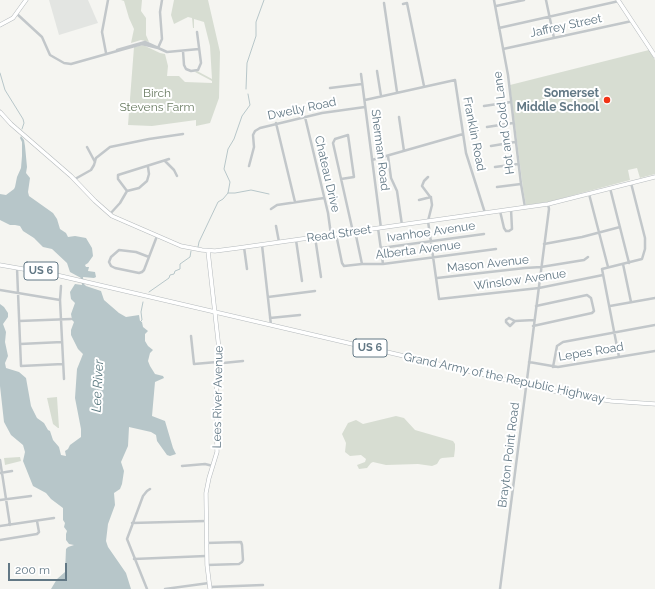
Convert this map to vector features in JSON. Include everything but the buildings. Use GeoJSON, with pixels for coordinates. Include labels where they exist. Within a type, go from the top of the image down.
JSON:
{"type":"FeatureCollection","features":[{"type":"Feature","properties":{"kind":"main road"},"geometry":{"type":"LineString","coordinates":[[0,25],[9,21],[17,14],[26,0]]}},
{"type":"Feature","properties":{"kind":"main road"},"geometry":{"type":"LineString","coordinates":[[618,1],[655,56]]}},
{"type":"Feature","properties":{"kind":"main road","name":"Read Street"},"geometry":{"type":"LineString","coordinates":[[0,112],[110,214],[125,223],[187,248],[208,251],[262,245],[548,204],[655,177]]}},
{"type":"Feature","properties":{"kind":"main road","name":"Lees River Avenue"},"geometry":{"type":"LineString","coordinates":[[208,251],[220,362],[216,395],[217,448],[206,488],[206,556],[210,587]]}},
{"type":"Feature","properties":{"kind":"main road","name":"US 6"},"geometry":{"type":"LineString","coordinates":[[0,265],[17,267],[83,281],[214,312]]}},
{"type":"Feature","properties":{"kind":"main road","name":"Grand Army of the Republic Highway"},"geometry":{"type":"LineString","coordinates":[[214,312],[526,385],[592,398],[655,404]]}},
{"type":"Feature","properties":{"kind":"street"},"geometry":{"type":"LineString","coordinates":[[106,53],[102,32],[108,0]]}},
{"type":"Feature","properties":{"kind":"street"},"geometry":{"type":"LineString","coordinates":[[158,48],[162,39],[160,12],[162,0]]}},
{"type":"Feature","properties":{"kind":"street","name":"Hot and Cold Lane"},"geometry":{"type":"LineString","coordinates":[[494,0],[505,61],[525,207]]}},
{"type":"Feature","properties":{"kind":"street"},"geometry":{"type":"LineString","coordinates":[[496,6],[524,0]]}},
{"type":"Feature","properties":{"kind":"street"},"geometry":{"type":"LineString","coordinates":[[546,0],[554,38]]}},
{"type":"Feature","properties":{"kind":"street"},"geometry":{"type":"LineString","coordinates":[[499,28],[618,1]]}},
{"type":"Feature","properties":{"kind":"street"},"geometry":{"type":"LineString","coordinates":[[384,3],[397,92]]}},
{"type":"Feature","properties":{"kind":"street"},"geometry":{"type":"LineString","coordinates":[[365,100],[424,86],[407,3],[403,4]]}},
{"type":"Feature","properties":{"kind":"street"},"geometry":{"type":"LineString","coordinates":[[17,14],[42,38],[50,55],[60,62],[72,64],[106,53],[142,44],[167,52],[199,49]]}},
{"type":"Feature","properties":{"kind":"street","name":"Jaffrey Street"},"geometry":{"type":"LineString","coordinates":[[503,49],[632,21]]}},
{"type":"Feature","properties":{"kind":"street"},"geometry":{"type":"LineString","coordinates":[[183,51],[185,68],[193,72],[199,69],[201,66],[197,32]]}},
{"type":"Feature","properties":{"kind":"street"},"geometry":{"type":"LineString","coordinates":[[377,71],[380,96]]}},
{"type":"Feature","properties":{"kind":"street","name":"Sherman Road"},"geometry":{"type":"LineString","coordinates":[[360,74],[365,100],[380,248],[383,264]]}},
{"type":"Feature","properties":{"kind":"street","name":"Franklin Road"},"geometry":{"type":"LineString","coordinates":[[424,86],[455,80],[467,156],[485,213]]}},
{"type":"Feature","properties":{"kind":"street"},"geometry":{"type":"LineString","coordinates":[[330,88],[362,84]]}},
{"type":"Feature","properties":{"kind":"street"},"geometry":{"type":"LineString","coordinates":[[484,106],[511,102]]}},
{"type":"Feature","properties":{"kind":"street","name":"Dwelly Road"},"geometry":{"type":"LineString","coordinates":[[249,166],[254,147],[253,137],[255,131],[262,126],[326,112],[365,107]]}},
{"type":"Feature","properties":{"kind":"street"},"geometry":{"type":"LineString","coordinates":[[399,116],[404,151]]}},
{"type":"Feature","properties":{"kind":"street","name":"Chateau Drive"},"geometry":{"type":"LineString","coordinates":[[305,117],[331,235]]}},
{"type":"Feature","properties":{"kind":"street"},"geometry":{"type":"LineString","coordinates":[[276,123],[295,202]]}},
{"type":"Feature","properties":{"kind":"street"},"geometry":{"type":"LineString","coordinates":[[487,127],[513,123]]}},
{"type":"Feature","properties":{"kind":"street"},"geometry":{"type":"LineString","coordinates":[[74,180],[78,176],[91,170],[99,156],[105,149],[111,146],[183,134]]}},
{"type":"Feature","properties":{"kind":"street"},"geometry":{"type":"LineString","coordinates":[[372,160],[463,134]]}},
{"type":"Feature","properties":{"kind":"street"},"geometry":{"type":"LineString","coordinates":[[341,179],[354,177],[348,135],[344,135],[334,141],[341,179],[362,264]]}},
{"type":"Feature","properties":{"kind":"street"},"geometry":{"type":"LineString","coordinates":[[491,146],[515,142]]}},
{"type":"Feature","properties":{"kind":"street"},"geometry":{"type":"LineString","coordinates":[[87,148],[95,162]]}},
{"type":"Feature","properties":{"kind":"street"},"geometry":{"type":"LineString","coordinates":[[388,156],[391,178],[397,191],[402,225]]}},
{"type":"Feature","properties":{"kind":"street"},"geometry":{"type":"LineString","coordinates":[[127,191],[118,179],[118,175],[148,167],[169,159]]}},
{"type":"Feature","properties":{"kind":"street"},"geometry":{"type":"LineString","coordinates":[[165,161],[174,170],[177,176]]}},
{"type":"Feature","properties":{"kind":"street"},"geometry":{"type":"LineString","coordinates":[[495,167],[518,164]]}},
{"type":"Feature","properties":{"kind":"street"},"geometry":{"type":"LineString","coordinates":[[110,214],[127,191],[139,188],[147,181],[149,174],[148,167]]}},
{"type":"Feature","properties":{"kind":"street"},"geometry":{"type":"LineString","coordinates":[[428,177],[424,180],[422,186],[431,197],[432,205],[428,221],[430,242],[437,278]]}},
{"type":"Feature","properties":{"kind":"street"},"geometry":{"type":"LineString","coordinates":[[619,357],[602,269],[641,260],[645,249],[645,238],[631,183]]}},
{"type":"Feature","properties":{"kind":"street"},"geometry":{"type":"LineString","coordinates":[[497,187],[521,184]]}},
{"type":"Feature","properties":{"kind":"street"},"geometry":{"type":"LineString","coordinates":[[610,188],[629,263]]}},
{"type":"Feature","properties":{"kind":"street"},"geometry":{"type":"LineString","coordinates":[[589,194],[608,267]]}},
{"type":"Feature","properties":{"kind":"street"},"geometry":{"type":"LineString","coordinates":[[418,200],[431,197]]}},
{"type":"Feature","properties":{"kind":"street"},"geometry":{"type":"LineString","coordinates":[[271,209],[277,205],[324,198]]}},
{"type":"Feature","properties":{"kind":"street","name":"Brayton Point Road"},"geometry":{"type":"LineString","coordinates":[[500,589],[549,209],[548,204]]}},
{"type":"Feature","properties":{"kind":"street"},"geometry":{"type":"LineString","coordinates":[[500,211],[504,228],[506,231],[509,231],[512,229],[512,209]]}},
{"type":"Feature","properties":{"kind":"street"},"geometry":{"type":"LineString","coordinates":[[276,226],[278,242]]}},
{"type":"Feature","properties":{"kind":"street"},"geometry":{"type":"LineString","coordinates":[[544,244],[599,233],[620,227]]}},
{"type":"Feature","properties":{"kind":"street","name":"Alberta Avenue"},"geometry":{"type":"LineString","coordinates":[[336,234],[343,265],[383,264],[496,249]]}},
{"type":"Feature","properties":{"kind":"street","name":"Ivanhoe Avenue"},"geometry":{"type":"LineString","coordinates":[[380,248],[484,234]]}},
{"type":"Feature","properties":{"kind":"street"},"geometry":{"type":"LineString","coordinates":[[149,257],[136,252],[119,250],[113,254],[109,260],[110,265],[112,266],[138,273],[144,270],[149,257],[157,236]]}},
{"type":"Feature","properties":{"kind":"street"},"geometry":{"type":"LineString","coordinates":[[315,237],[321,277]]}},
{"type":"Feature","properties":{"kind":"street"},"geometry":{"type":"LineString","coordinates":[[296,240],[302,281]]}},
{"type":"Feature","properties":{"kind":"street"},"geometry":{"type":"LineString","coordinates":[[262,245],[271,325]]}},
{"type":"Feature","properties":{"kind":"street"},"geometry":{"type":"LineString","coordinates":[[244,247],[247,269]]}},
{"type":"Feature","properties":{"kind":"street","name":"Mason Avenue"},"geometry":{"type":"LineString","coordinates":[[437,278],[541,267],[584,260],[588,257]]}},
{"type":"Feature","properties":{"kind":"street"},"geometry":{"type":"LineString","coordinates":[[623,264],[631,302]]}},
{"type":"Feature","properties":{"kind":"street"},"geometry":{"type":"LineString","coordinates":[[17,267],[21,366],[63,364]]}},
{"type":"Feature","properties":{"kind":"street","name":"Winslow Avenue"},"geometry":{"type":"LineString","coordinates":[[437,278],[439,298],[441,299],[539,288],[603,275]]}},
{"type":"Feature","properties":{"kind":"street"},"geometry":{"type":"LineString","coordinates":[[61,286],[60,300],[64,379]]}},
{"type":"Feature","properties":{"kind":"street"},"geometry":{"type":"LineString","coordinates":[[0,290],[60,300]]}},
{"type":"Feature","properties":{"kind":"street"},"geometry":{"type":"LineString","coordinates":[[268,297],[315,291]]}},
{"type":"Feature","properties":{"kind":"street"},"geometry":{"type":"LineString","coordinates":[[533,326],[592,313],[594,311],[589,295],[536,306]]}},
{"type":"Feature","properties":{"kind":"street"},"geometry":{"type":"LineString","coordinates":[[610,306],[655,298]]}},
{"type":"Feature","properties":{"kind":"street"},"geometry":{"type":"LineString","coordinates":[[270,318],[300,315]]}},
{"type":"Feature","properties":{"kind":"street"},"geometry":{"type":"LineString","coordinates":[[19,321],[71,319]]}},
{"type":"Feature","properties":{"kind":"street"},"geometry":{"type":"LineString","coordinates":[[515,321],[534,320]]}},
{"type":"Feature","properties":{"kind":"street"},"geometry":{"type":"LineString","coordinates":[[553,366],[557,346],[561,343],[655,324]]}},
{"type":"Feature","properties":{"kind":"street"},"geometry":{"type":"LineString","coordinates":[[191,336],[194,364],[220,362],[223,364],[242,361]]}},
{"type":"Feature","properties":{"kind":"street"},"geometry":{"type":"LineString","coordinates":[[20,344],[62,342]]}},
{"type":"Feature","properties":{"kind":"street","name":"Lepes Road"},"geometry":{"type":"LineString","coordinates":[[529,362],[553,366],[565,366],[655,351]]}},
{"type":"Feature","properties":{"kind":"street"},"geometry":{"type":"LineString","coordinates":[[0,460],[10,525]]}},
{"type":"Feature","properties":{"kind":"street"},"geometry":{"type":"LineString","coordinates":[[182,466],[206,464],[213,466]]}},
{"type":"Feature","properties":{"kind":"street"},"geometry":{"type":"LineString","coordinates":[[1,473],[12,471]]}},
{"type":"Feature","properties":{"kind":"street"},"geometry":{"type":"LineString","coordinates":[[147,589],[127,539],[132,523],[144,496],[150,489]]}},
{"type":"Feature","properties":{"kind":"street"},"geometry":{"type":"LineString","coordinates":[[0,500],[31,496]]}},
{"type":"Feature","properties":{"kind":"street"},"geometry":{"type":"LineString","coordinates":[[0,526],[54,518]]}},
{"type":"Feature","properties":{"kind":"street"},"geometry":{"type":"LineString","coordinates":[[0,540],[37,534],[39,532],[37,521]]}},
{"type":"Feature","properties":{"kind":"street"},"geometry":{"type":"LineString","coordinates":[[132,523],[206,521]]}},
{"type":"Feature","properties":{"kind":"street"},"geometry":{"type":"LineString","coordinates":[[206,543],[241,542],[243,560],[239,564],[207,565]]}},
{"type":"Feature","properties":{"kind":"street"},"geometry":{"type":"LineString","coordinates":[[134,559],[206,556]]}},
{"type":"Feature","properties":{"kind":"street"},"geometry":{"type":"LineString","coordinates":[[164,589],[262,585]]}},
{"type":"Feature","properties":{"kind":"shaded area"},"geometry":{"type":"Polygon","coordinates":[[[49,0],[88,0],[98,23],[59,35],[49,0]]]}},
{"type":"Feature","properties":{"kind":"green space"},"geometry":{"type":"Polygon","coordinates":[[[121,0],[142,0],[141,11],[146,18],[146,35],[149,42],[141,40],[131,43],[134,29],[124,1],[121,0]]]}},
{"type":"Feature","properties":{"kind":"green space","name":"Birch Stevens Farm"},"geometry":{"type":"Polygon","coordinates":[[[174,0],[208,0],[220,52],[219,98],[210,123],[196,126],[196,120],[152,126],[128,125],[134,47],[143,45],[165,54],[168,66],[167,76],[179,76],[185,82],[212,83],[212,81],[195,72],[197,71],[212,79],[210,46],[204,22],[194,19],[193,28],[192,18],[188,17],[174,24],[171,15],[174,0]]]}},
{"type":"Feature","properties":{"kind":"green space"},"geometry":{"type":"Polygon","coordinates":[[[649,50],[655,60],[655,174],[640,178],[637,168],[628,170],[630,180],[548,202],[526,205],[510,85],[649,50]]]}},
{"type":"Feature","properties":{"kind":"green space"},"geometry":{"type":"Polygon","coordinates":[[[57,397],[59,428],[53,424],[47,398],[57,397]]]}},
{"type":"Feature","properties":{"kind":"green space"},"geometry":{"type":"Polygon","coordinates":[[[396,416],[404,418],[415,430],[453,441],[455,444],[454,457],[442,458],[437,464],[432,466],[418,464],[386,465],[373,462],[367,468],[359,469],[357,465],[365,462],[366,459],[361,455],[350,456],[345,452],[346,443],[342,434],[348,423],[356,420],[363,424],[396,416]]]}},
{"type":"Feature","properties":{"kind":"green space"},"geometry":{"type":"Polygon","coordinates":[[[20,457],[21,461],[5,465],[4,458],[20,457]]]}},
{"type":"Feature","properties":{"kind":"water","name":"Lee River"},"geometry":{"type":"Polygon","coordinates":[[[21,136],[24,140],[25,146],[27,167],[26,173],[30,178],[28,192],[29,196],[53,213],[57,219],[60,229],[66,233],[68,237],[75,236],[86,238],[92,248],[93,256],[85,265],[86,267],[89,267],[88,271],[95,272],[96,277],[83,277],[84,284],[101,291],[104,300],[126,317],[139,315],[143,327],[148,331],[145,334],[145,341],[153,350],[150,353],[148,361],[155,374],[163,376],[164,378],[155,382],[152,416],[165,421],[176,454],[170,456],[167,455],[157,441],[156,435],[151,432],[129,427],[128,446],[121,462],[124,471],[122,484],[120,489],[114,493],[115,505],[108,524],[106,541],[108,547],[126,573],[131,589],[51,589],[57,579],[65,572],[66,549],[74,545],[69,544],[66,540],[67,531],[64,527],[65,523],[63,520],[63,508],[46,493],[33,486],[23,461],[25,452],[23,445],[11,435],[4,422],[0,386],[0,304],[8,313],[8,317],[3,324],[6,332],[5,342],[8,356],[5,363],[6,368],[19,372],[26,378],[31,406],[37,418],[44,423],[50,431],[53,440],[59,447],[61,455],[66,456],[65,451],[70,445],[81,437],[81,429],[75,398],[77,369],[83,354],[78,349],[71,335],[74,322],[71,314],[75,303],[71,299],[70,292],[75,284],[82,285],[81,278],[70,272],[67,263],[52,249],[43,247],[34,238],[23,231],[20,226],[10,225],[0,220],[0,194],[6,195],[14,189],[21,168],[21,136]]]}},
{"type":"Feature","properties":{"kind":"waterway"},"geometry":{"type":"LineString","coordinates":[[246,89],[247,63],[256,36],[256,22],[264,0]]}},
{"type":"Feature","properties":{"kind":"waterway"},"geometry":{"type":"LineString","coordinates":[[0,73],[5,90],[23,119],[24,123],[22,129]]}},
{"type":"Feature","properties":{"kind":"waterway"},"geometry":{"type":"LineString","coordinates":[[198,247],[218,202],[228,193],[230,182],[224,169],[228,149],[234,139],[242,116],[250,105],[248,94]]}},
{"type":"Feature","properties":{"kind":"waterway"},"geometry":{"type":"LineString","coordinates":[[228,193],[251,190],[269,194]]}},
{"type":"Feature","properties":{"kind":"waterway"},"geometry":{"type":"LineString","coordinates":[[149,292],[169,278],[170,275],[174,274],[175,271],[180,269],[180,264],[190,257],[191,251]]}},
{"type":"Feature","properties":{"kind":"waterway"},"geometry":{"type":"LineString","coordinates":[[140,322],[142,320],[141,312],[143,302]]}},
{"type":"Feature","properties":{"kind":"place","name":"Somerset Middle School"},"geometry":{"type":"Point","coordinates":[607,100]}}]}
